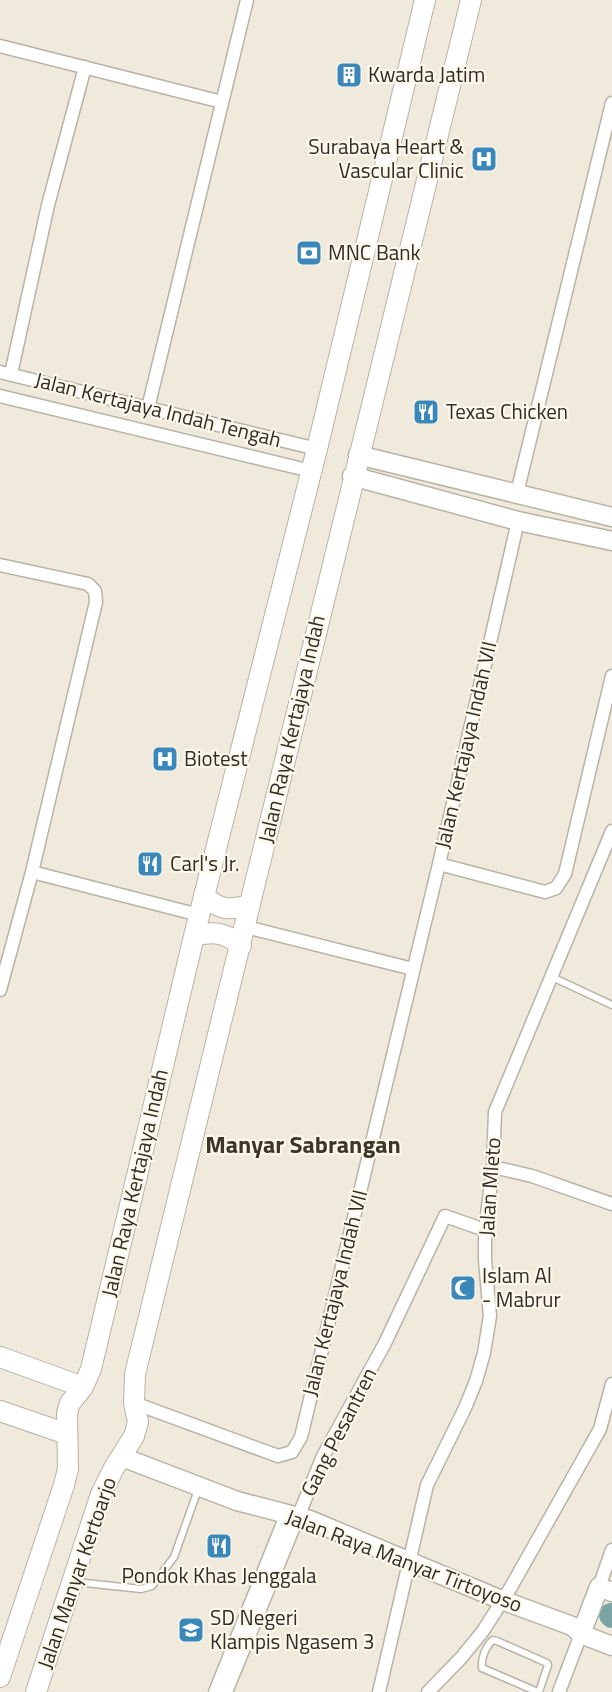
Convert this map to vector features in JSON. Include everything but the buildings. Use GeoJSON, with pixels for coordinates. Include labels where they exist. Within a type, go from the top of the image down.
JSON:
{"type":"FeatureCollection","features":[{"type":"Feature","properties":{"kind":"main road","name":"Jalan Raya Kertajaya Indah"},"geometry":{"type":"LineString","coordinates":[[83,1387],[91,1370],[194,936],[317,449],[425,0]]}},
{"type":"Feature","properties":{"kind":"main road","name":"Jalan Raya Kertajaya Indah"},"geometry":{"type":"LineString","coordinates":[[122,1457],[134,1437],[138,1422],[135,1403],[135,1374],[246,927],[352,476],[471,0]]}},
{"type":"Feature","properties":{"kind":"main road"},"geometry":{"type":"LineString","coordinates":[[204,895],[213,904],[223,908],[234,909],[250,905]]}},
{"type":"Feature","properties":{"kind":"main road"},"geometry":{"type":"LineString","coordinates":[[194,936],[209,933],[221,934],[232,937],[241,946]]}},
{"type":"Feature","properties":{"kind":"main road"},"geometry":{"type":"LineString","coordinates":[[0,1357],[83,1387]]}},
{"type":"Feature","properties":{"kind":"main road","name":"Jalan Manyar Kertoarjo"},"geometry":{"type":"LineString","coordinates":[[0,1677],[64,1485],[68,1469],[67,1413],[70,1403],[83,1387]]}},
{"type":"Feature","properties":{"kind":"main road"},"geometry":{"type":"LineString","coordinates":[[0,1411],[67,1434]]}},
{"type":"Feature","properties":{"kind":"main road","name":"Jalan Manyar Kertoarjo"},"geometry":{"type":"LineString","coordinates":[[36,1692],[101,1494],[122,1457]]}},
{"type":"Feature","properties":{"kind":"street"},"geometry":{"type":"LineString","coordinates":[[148,408],[247,0]]}},
{"type":"Feature","properties":{"kind":"street"},"geometry":{"type":"LineString","coordinates":[[0,46],[222,102]]}},
{"type":"Feature","properties":{"kind":"street"},"geometry":{"type":"LineString","coordinates":[[6,373],[85,67]]}},
{"type":"Feature","properties":{"kind":"street"},"geometry":{"type":"LineString","coordinates":[[517,493],[612,103]]}},
{"type":"Feature","properties":{"kind":"street","name":"Jalan Kertajaya Indah Tengah"},"geometry":{"type":"LineString","coordinates":[[6,373],[317,449]]}},
{"type":"Feature","properties":{"kind":"street","name":"Jalan Kertajaya Indah Tengah"},"geometry":{"type":"LineString","coordinates":[[0,396],[311,471]]}},
{"type":"Feature","properties":{"kind":"street"},"geometry":{"type":"LineString","coordinates":[[358,455],[612,517]]}},
{"type":"Feature","properties":{"kind":"street"},"geometry":{"type":"LineString","coordinates":[[406,491],[412,468]]}},
{"type":"Feature","properties":{"kind":"street"},"geometry":{"type":"LineString","coordinates":[[352,476],[518,520],[612,542]]}},
{"type":"Feature","properties":{"kind":"street","name":"Jalan Kertajaya Indah VII"},"geometry":{"type":"LineString","coordinates":[[135,1403],[278,1456],[292,1452],[300,1437],[518,520]]}},
{"type":"Feature","properties":{"kind":"street"},"geometry":{"type":"LineString","coordinates":[[0,565],[88,584],[95,591],[96,602],[32,872],[0,990]]}},
{"type":"Feature","properties":{"kind":"street"},"geometry":{"type":"LineString","coordinates":[[438,864],[544,892],[556,888],[565,874],[612,676]]}},
{"type":"Feature","properties":{"kind":"street","name":"Jalan Mleto"},"geometry":{"type":"LineString","coordinates":[[379,1692],[427,1485],[465,1408],[484,1353],[490,1316],[485,1230],[493,1167],[495,1112],[612,831]]}},
{"type":"Feature","properties":{"kind":"street"},"geometry":{"type":"LineString","coordinates":[[32,872],[200,915]]}},
{"type":"Feature","properties":{"kind":"street"},"geometry":{"type":"LineString","coordinates":[[246,927],[413,969]]}},
{"type":"Feature","properties":{"kind":"street"},"geometry":{"type":"LineString","coordinates":[[493,1167],[532,1176],[612,1204]]}},
{"type":"Feature","properties":{"kind":"street","name":"Gang Pesantren"},"geometry":{"type":"LineString","coordinates":[[226,1692],[293,1515],[385,1343],[445,1216],[485,1230]]}},
{"type":"Feature","properties":{"kind":"street"},"geometry":{"type":"LineString","coordinates":[[428,1692],[483,1631],[536,1545],[600,1429],[612,1384]]}},
{"type":"Feature","properties":{"kind":"street","name":"Jalan Raya Manyar Tirtoyoso"},"geometry":{"type":"LineString","coordinates":[[122,1457],[237,1501],[293,1515],[409,1562],[498,1604],[572,1626],[581,1634],[612,1646]]}},
{"type":"Feature","properties":{"kind":"street"},"geometry":{"type":"LineString","coordinates":[[215,1692],[293,1515]]}},
{"type":"Feature","properties":{"kind":"street"},"geometry":{"type":"LineString","coordinates":[[560,1692],[581,1634],[606,1589],[612,1550]]}},
{"type":"Feature","properties":{"kind":"lane"},"geometry":{"type":"LineString","coordinates":[[552,977],[612,1005]]}},
{"type":"Feature","properties":{"kind":"lane"},"geometry":{"type":"LineString","coordinates":[[72,1581],[141,1589],[152,1586],[174,1557],[200,1486]]}},
{"type":"Feature","properties":{"kind":"lane"},"geometry":{"type":"LineString","coordinates":[[493,1640],[497,1641],[547,1663],[538,1692],[482,1668],[482,1658],[488,1644],[493,1640]]}},
{"type":"Feature","properties":{"kind":"place","name":"Kwarda Jatim"},"geometry":{"type":"Point","coordinates":[349,75]}},
{"type":"Feature","properties":{"kind":"place","name":"Surabaya Heart & Vascular Clinic"},"geometry":{"type":"Point","coordinates":[484,159]}},
{"type":"Feature","properties":{"kind":"place","name":"MNC Bank"},"geometry":{"type":"Point","coordinates":[309,253]}},
{"type":"Feature","properties":{"kind":"place","name":"Texas Chicken"},"geometry":{"type":"Point","coordinates":[426,412]}},
{"type":"Feature","properties":{"kind":"place","name":"Biotest"},"geometry":{"type":"Point","coordinates":[165,759]}},
{"type":"Feature","properties":{"kind":"place","name":"Carl's Jr."},"geometry":{"type":"Point","coordinates":[150,864]}},
{"type":"Feature","properties":{"kind":"place","name":"Islam Al - Mabrur"},"geometry":{"type":"Point","coordinates":[463,1288]}},
{"type":"Feature","properties":{"kind":"place","name":"Pondok Khas Jenggala"},"geometry":{"type":"Point","coordinates":[219,1546]}},
{"type":"Feature","properties":{"kind":"place","name":"SD Negeri Klampis Ngasem 3"},"geometry":{"type":"Point","coordinates":[191,1630]}},
{"type":"Feature","properties":{"kind":"district","name":"Manyar Sabrangan"},"geometry":{"type":"Point","coordinates":[303,1145]}}]}
